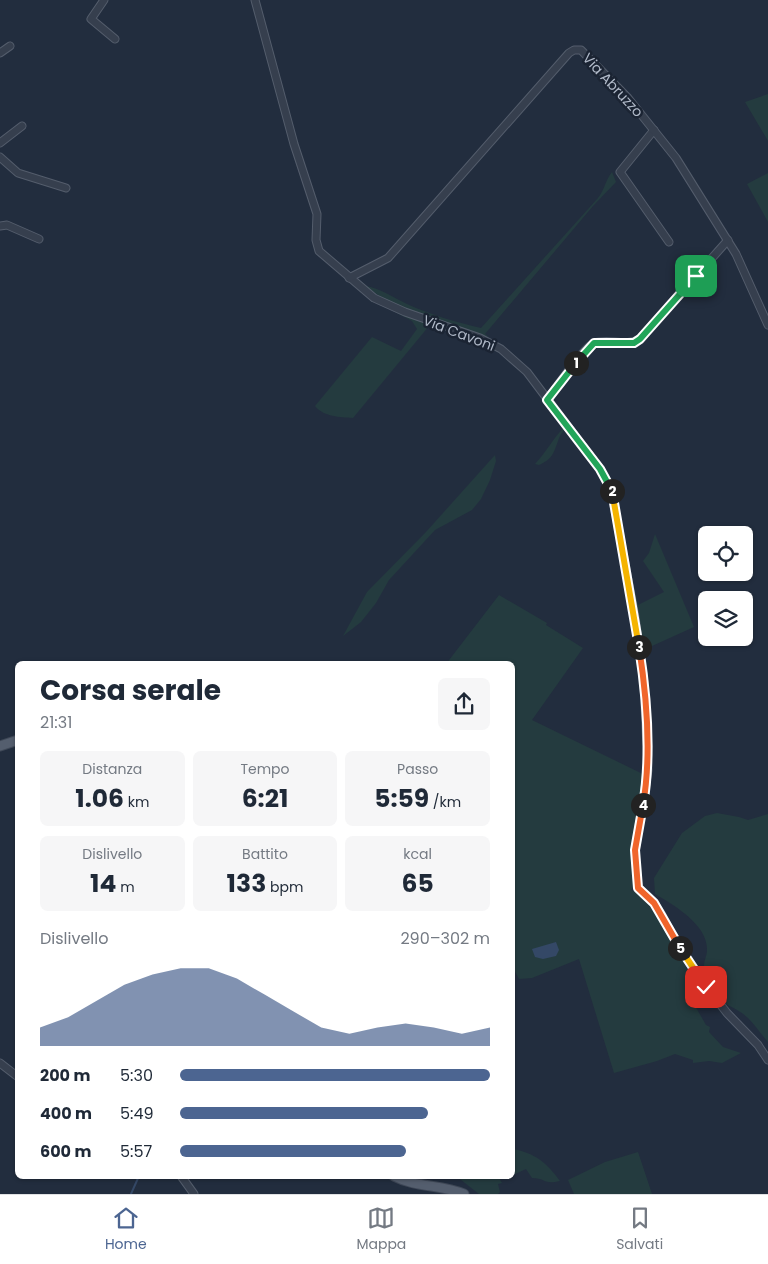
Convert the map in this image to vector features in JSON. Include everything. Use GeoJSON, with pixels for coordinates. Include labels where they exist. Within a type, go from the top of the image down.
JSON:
{"type":"FeatureCollection","features":[{"type":"Feature","properties":{"kind":"main road"},"geometry":{"type":"LineString","coordinates":[[0,746],[15,741]]}},
{"type":"Feature","properties":{"kind":"main road"},"geometry":{"type":"LineString","coordinates":[[401,1179],[416,1185],[453,1189],[464,1194]]}},
{"type":"Feature","properties":{"kind":"street"},"geometry":{"type":"LineString","coordinates":[[104,0],[91,19],[115,39]]}},
{"type":"Feature","properties":{"kind":"street","name":"Via Cavoni"},"geometry":{"type":"LineString","coordinates":[[255,0],[294,144],[317,214],[316,240],[319,251],[374,298],[405,312],[480,338],[501,349],[527,372],[600,469],[611,489],[619,522],[642,665],[647,734],[648,770],[635,850],[638,888],[649,898],[662,915],[693,969],[727,1013],[758,1045],[768,1060]]}},
{"type":"Feature","properties":{"kind":"street"},"geometry":{"type":"LineString","coordinates":[[0,52],[10,46]]}},
{"type":"Feature","properties":{"kind":"street","name":"Via Abruzzo"},"geometry":{"type":"LineString","coordinates":[[349,278],[391,255],[574,50],[581,50],[628,98],[654,130],[708,206],[736,254],[768,325]]}},
{"type":"Feature","properties":{"kind":"street"},"geometry":{"type":"LineString","coordinates":[[0,143],[22,126]]}},
{"type":"Feature","properties":{"kind":"street"},"geometry":{"type":"LineString","coordinates":[[654,130],[620,172],[669,242]]}},
{"type":"Feature","properties":{"kind":"street"},"geometry":{"type":"LineString","coordinates":[[0,157],[18,173],[66,188]]}},
{"type":"Feature","properties":{"kind":"street"},"geometry":{"type":"LineString","coordinates":[[0,226],[8,225],[39,239]]}},
{"type":"Feature","properties":{"kind":"street"},"geometry":{"type":"LineString","coordinates":[[547,400],[584,352],[594,343],[634,343],[640,339],[728,240]]}},
{"type":"Feature","properties":{"kind":"street"},"geometry":{"type":"LineString","coordinates":[[0,1063],[15,1074]]}},
{"type":"Feature","properties":{"kind":"street"},"geometry":{"type":"LineString","coordinates":[[183,1179],[194,1194]]}},
{"type":"Feature","properties":{"kind":"green space"},"geometry":{"type":"Polygon","coordinates":[[[768,94],[768,141],[745,102],[768,94]]]}},
{"type":"Feature","properties":{"kind":"green space"},"geometry":{"type":"Polygon","coordinates":[[[612,172],[616,182],[593,206],[485,334],[489,337],[409,310],[393,303],[365,286],[381,291],[425,312],[481,328],[598,198],[612,172]]]}},
{"type":"Feature","properties":{"kind":"green space"},"geometry":{"type":"Polygon","coordinates":[[[768,173],[768,222],[747,184],[768,173]]]}},
{"type":"Feature","properties":{"kind":"green space"},"geometry":{"type":"Polygon","coordinates":[[[395,308],[430,323],[429,326],[353,418],[332,416],[319,410],[315,406],[372,337],[401,351],[417,329],[412,321],[393,311],[395,308]]]}},
{"type":"Feature","properties":{"kind":"green space"},"geometry":{"type":"Polygon","coordinates":[[[566,426],[551,456],[539,465],[535,464],[558,435],[566,426]]]}},
{"type":"Feature","properties":{"kind":"green space"},"geometry":{"type":"Polygon","coordinates":[[[495,455],[496,461],[490,480],[481,499],[472,510],[435,530],[389,580],[376,603],[361,622],[343,636],[367,592],[426,532],[495,455]]]}},
{"type":"Feature","properties":{"kind":"green space"},"geometry":{"type":"Polygon","coordinates":[[[655,534],[694,627],[641,651],[632,577],[638,605],[664,592],[643,561],[649,553],[655,534]]]}},
{"type":"Feature","properties":{"kind":"green space"},"geometry":{"type":"Polygon","coordinates":[[[499,595],[547,623],[546,625],[583,648],[532,720],[647,776],[636,834],[636,883],[631,890],[637,892],[655,906],[690,975],[707,998],[694,1004],[706,1025],[710,1027],[709,1032],[723,1047],[741,1053],[722,1063],[709,1061],[693,1063],[693,1060],[675,1054],[614,1073],[579,959],[532,978],[519,979],[515,972],[515,661],[448,661],[499,595]]]}},
{"type":"Feature","properties":{"kind":"green space"},"geometry":{"type":"Polygon","coordinates":[[[717,813],[748,820],[768,814],[768,1042],[748,1018],[721,1000],[713,990],[704,969],[707,954],[706,941],[696,924],[680,910],[655,894],[654,878],[682,833],[705,816],[717,813]]]}},
{"type":"Feature","properties":{"kind":"green space"},"geometry":{"type":"Polygon","coordinates":[[[515,1150],[528,1153],[540,1160],[560,1181],[547,1182],[532,1178],[526,1169],[515,1174],[515,1150]]]}},
{"type":"Feature","properties":{"kind":"green space"},"geometry":{"type":"Polygon","coordinates":[[[638,1152],[652,1194],[574,1194],[568,1180],[605,1162],[638,1152]]]}},
{"type":"Feature","properties":{"kind":"green space"},"geometry":{"type":"Polygon","coordinates":[[[460,1179],[500,1179],[502,1183],[498,1184],[500,1192],[498,1194],[479,1194],[460,1179]]]}},
{"type":"Feature","properties":{"kind":"water"},"geometry":{"type":"Polygon","coordinates":[[[556,942],[559,950],[556,956],[543,959],[535,957],[532,949],[556,942]]]}},
{"type":"Feature","properties":{"kind":"waterway"},"geometry":{"type":"LineString","coordinates":[[131,1194],[138,1179]]}},
{"type":"Feature","properties":{"kind":"route"},"geometry":{"type":"LineString","coordinates":[[696,276],[640,339],[634,343],[594,343],[584,352],[547,400],[600,469],[611,489],[619,522],[642,665],[647,734],[648,770],[635,850],[635,875],[638,888],[654,903],[685,957],[706,987]]}}]}
